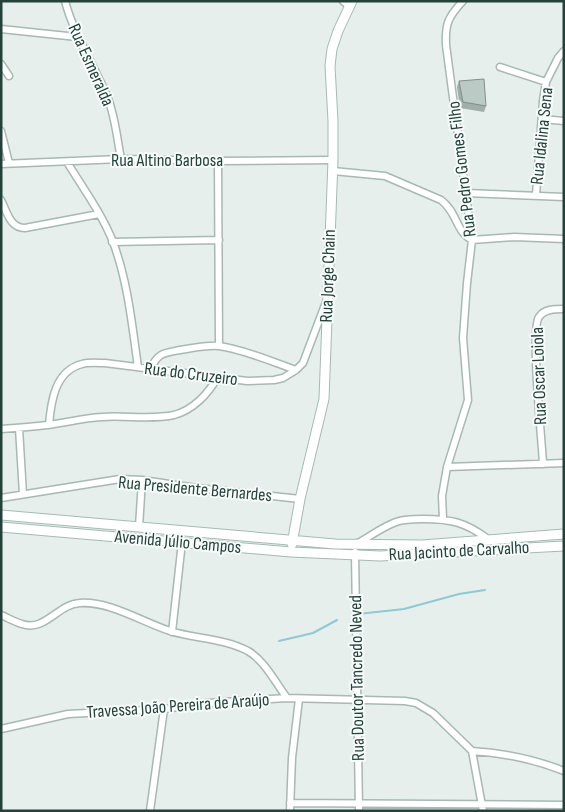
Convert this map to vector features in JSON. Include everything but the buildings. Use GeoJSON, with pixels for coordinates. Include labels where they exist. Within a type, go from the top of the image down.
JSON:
{"type":"FeatureCollection","features":[{"type":"Feature","properties":{"kind":"street","name":"Rua Esmeralda"},"geometry":{"type":"LineString","coordinates":[[65,1],[77,37],[108,97],[122,159]]}},
{"type":"Feature","properties":{"kind":"street","name":"Rua Pedro Gomes Filho"},"geometry":{"type":"LineString","coordinates":[[444,519],[442,496],[447,467],[468,400],[463,338],[472,240],[445,29],[449,17],[463,1]]}},
{"type":"Feature","properties":{"kind":"street","name":"Rua Jorge Chain"},"geometry":{"type":"LineString","coordinates":[[291,552],[300,499],[324,399],[326,301],[333,172],[330,66],[332,49],[348,3]]}},
{"type":"Feature","properties":{"kind":"street"},"geometry":{"type":"LineString","coordinates":[[1,29],[77,37]]}},
{"type":"Feature","properties":{"kind":"street","name":"Rua Idalina Sena"},"geometry":{"type":"LineString","coordinates":[[536,195],[546,82],[558,58],[564,51]]}},
{"type":"Feature","properties":{"kind":"street"},"geometry":{"type":"LineString","coordinates":[[1,64],[9,76]]}},
{"type":"Feature","properties":{"kind":"street"},"geometry":{"type":"LineString","coordinates":[[500,68],[546,82]]}},
{"type":"Feature","properties":{"kind":"street"},"geometry":{"type":"LineString","coordinates":[[542,118],[564,121]]}},
{"type":"Feature","properties":{"kind":"street"},"geometry":{"type":"LineString","coordinates":[[1,131],[9,163]]}},
{"type":"Feature","properties":{"kind":"street","name":"Rua Altino Barbosa"},"geometry":{"type":"LineString","coordinates":[[1,164],[122,159],[218,161],[333,160]]}},
{"type":"Feature","properties":{"kind":"street"},"geometry":{"type":"LineString","coordinates":[[218,161],[219,346]]}},
{"type":"Feature","properties":{"kind":"street"},"geometry":{"type":"LineString","coordinates":[[67,162],[99,214],[112,242],[129,308],[138,367]]}},
{"type":"Feature","properties":{"kind":"street"},"geometry":{"type":"LineString","coordinates":[[333,172],[384,176],[441,200],[454,213],[461,232],[472,240],[514,237],[564,239]]}},
{"type":"Feature","properties":{"kind":"street"},"geometry":{"type":"LineString","coordinates":[[466,193],[564,197]]}},
{"type":"Feature","properties":{"kind":"street"},"geometry":{"type":"LineString","coordinates":[[1,200],[10,219],[19,228],[99,214]]}},
{"type":"Feature","properties":{"kind":"street"},"geometry":{"type":"LineString","coordinates":[[112,242],[219,240]]}},
{"type":"Feature","properties":{"kind":"street"},"geometry":{"type":"LineString","coordinates":[[151,369],[155,359],[162,354],[201,346],[219,346],[266,359],[296,370],[303,363],[308,353],[326,301]]}},
{"type":"Feature","properties":{"kind":"street","name":"Rua Oscar Loiola"},"geometry":{"type":"LineString","coordinates":[[543,464],[536,324],[538,317],[543,312],[564,309]]}},
{"type":"Feature","properties":{"kind":"street","name":"Rua do Cruzeiro"},"geometry":{"type":"LineString","coordinates":[[49,425],[50,403],[57,386],[65,374],[84,363],[106,363],[247,381],[274,380],[296,370]]}},
{"type":"Feature","properties":{"kind":"street"},"geometry":{"type":"LineString","coordinates":[[1,429],[49,425],[99,417],[175,415],[202,398],[210,390],[217,378]]}},
{"type":"Feature","properties":{"kind":"street"},"geometry":{"type":"LineString","coordinates":[[19,428],[23,494]]}},
{"type":"Feature","properties":{"kind":"street"},"geometry":{"type":"LineString","coordinates":[[447,467],[564,463]]}},
{"type":"Feature","properties":{"kind":"street"},"geometry":{"type":"LineString","coordinates":[[139,527],[142,480]]}},
{"type":"Feature","properties":{"kind":"street","name":"Rua Presidente Bernardes"},"geometry":{"type":"LineString","coordinates":[[1,498],[97,482],[142,480],[300,499]]}},
{"type":"Feature","properties":{"kind":"street"},"geometry":{"type":"LineString","coordinates":[[1,516],[293,540],[356,550],[398,522],[408,519],[444,519],[460,522],[488,539]]}},
{"type":"Feature","properties":{"kind":"street","name":"Avenida Júlio Campos"},"geometry":{"type":"LineString","coordinates":[[1,526],[291,552],[356,550]]}},
{"type":"Feature","properties":{"kind":"street"},"geometry":{"type":"LineString","coordinates":[[422,550],[488,539],[561,534],[561,546]]}},
{"type":"Feature","properties":{"kind":"street"},"geometry":{"type":"LineString","coordinates":[[266,550],[267,538]]}},
{"type":"Feature","properties":{"kind":"street"},"geometry":{"type":"LineString","coordinates":[[172,632],[182,542]]}},
{"type":"Feature","properties":{"kind":"street","name":"Rua Jacinto de Carvalho"},"geometry":{"type":"LineString","coordinates":[[356,550],[380,556],[422,550],[561,546]]}},
{"type":"Feature","properties":{"kind":"street","name":"Rua Doutor Tancredo Neved"},"geometry":{"type":"LineString","coordinates":[[356,550],[359,807]]}},
{"type":"Feature","properties":{"kind":"street"},"geometry":{"type":"LineString","coordinates":[[1,614],[22,624],[32,626],[41,624],[68,605],[96,603],[172,632],[221,640],[248,652],[263,664],[286,698]]}},
{"type":"Feature","properties":{"kind":"street","name":"Travessa João Pereira de Araújo"},"geometry":{"type":"LineString","coordinates":[[1,730],[68,714],[164,709],[208,703],[286,698],[405,701],[416,703],[433,713],[472,751]]}},
{"type":"Feature","properties":{"kind":"street"},"geometry":{"type":"LineString","coordinates":[[299,699],[292,758],[290,807],[564,805]]}},
{"type":"Feature","properties":{"kind":"street"},"geometry":{"type":"LineString","coordinates":[[150,811],[164,709]]}},
{"type":"Feature","properties":{"kind":"street"},"geometry":{"type":"LineString","coordinates":[[483,807],[472,751],[522,757],[564,771]]}},
{"type":"Feature","properties":{"kind":"waterway"},"geometry":{"type":"LineString","coordinates":[[358,614],[404,609],[459,594],[485,590]]}},
{"type":"Feature","properties":{"kind":"waterway"},"geometry":{"type":"LineString","coordinates":[[279,641],[313,633],[337,620]]}}]}
